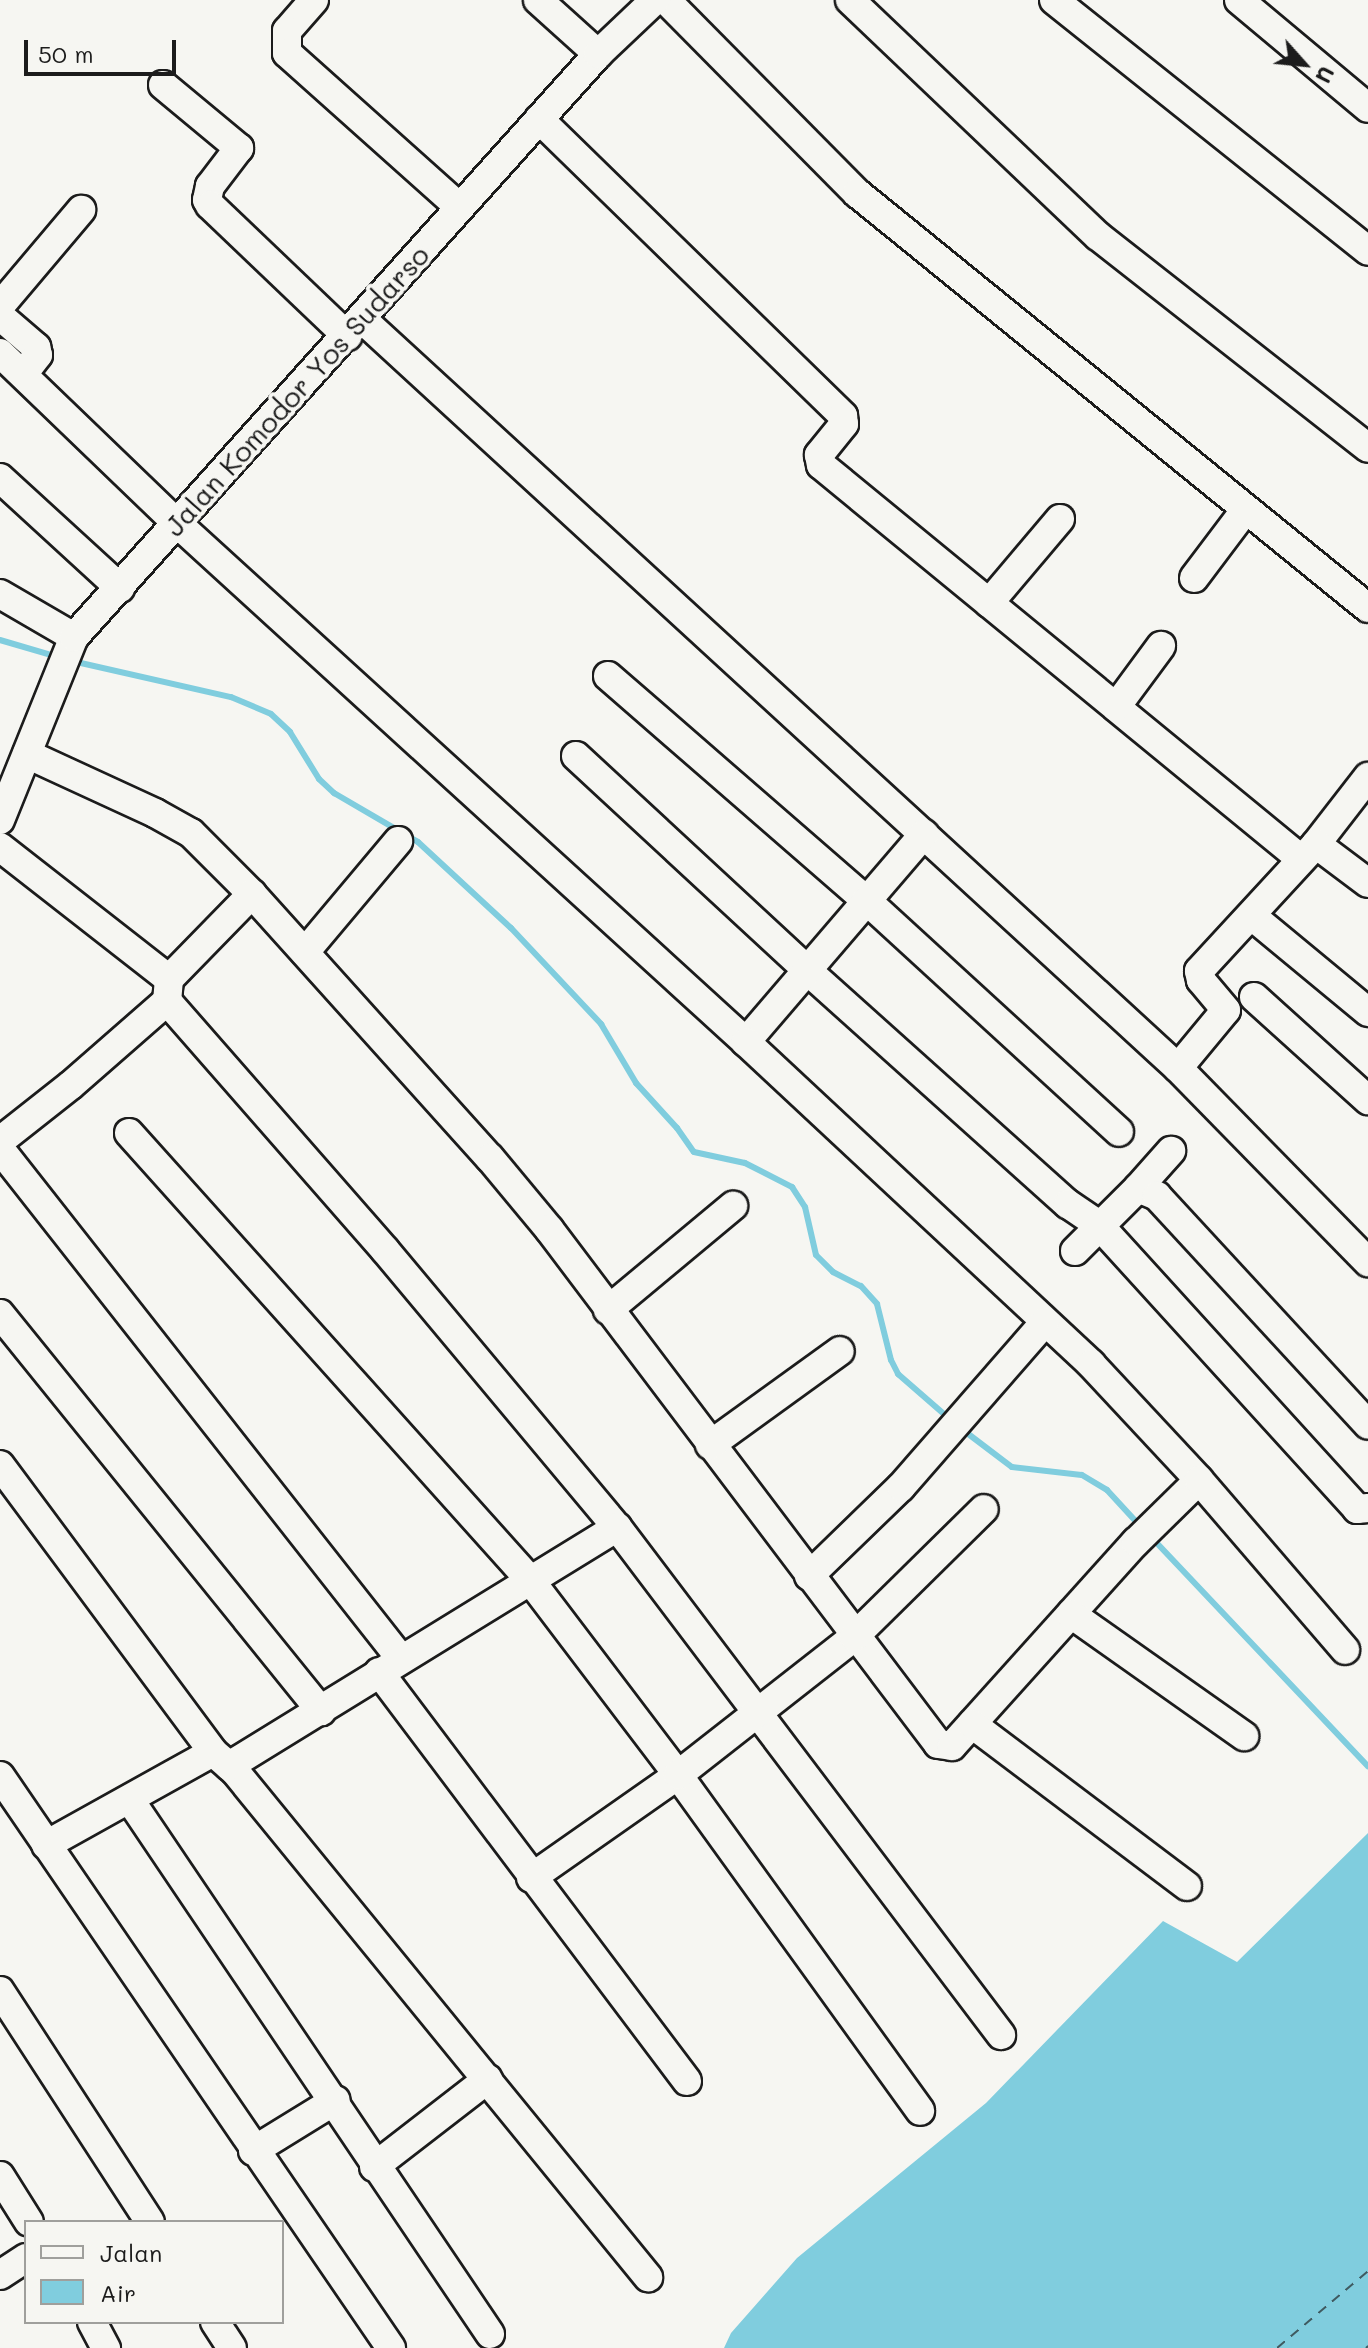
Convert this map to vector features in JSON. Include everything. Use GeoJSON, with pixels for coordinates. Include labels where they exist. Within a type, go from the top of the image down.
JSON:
{"type":"FeatureCollection","features":[{"type":"Feature","properties":{"kind":"street"},"geometry":{"type":"LineString","coordinates":[[314,0],[287,31],[287,53],[458,206]]}},
{"type":"Feature","properties":{"kind":"street"},"geometry":{"type":"LineString","coordinates":[[538,0],[598,54]]}},
{"type":"Feature","properties":{"kind":"street","name":"Jalan Komodor Yos Sudarso"},"geometry":{"type":"LineString","coordinates":[[0,820],[53,681],[72,640],[354,328],[458,206],[598,54],[655,0]]}},
{"type":"Feature","properties":{"kind":"street"},"geometry":{"type":"LineString","coordinates":[[666,0],[857,193],[1368,608]]}},
{"type":"Feature","properties":{"kind":"street"},"geometry":{"type":"LineString","coordinates":[[850,0],[1098,236],[1368,448]]}},
{"type":"Feature","properties":{"kind":"street"},"geometry":{"type":"LineString","coordinates":[[1054,0],[1368,251]]}},
{"type":"Feature","properties":{"kind":"street"},"geometry":{"type":"LineString","coordinates":[[1239,0],[1368,108]]}},
{"type":"Feature","properties":{"kind":"street"},"geometry":{"type":"LineString","coordinates":[[163,85],[239,148],[210,186],[207,200],[210,205],[354,328],[924,834],[1178,1068],[1368,1262]]}},
{"type":"Feature","properties":{"kind":"street"},"geometry":{"type":"LineString","coordinates":[[539,119],[843,416],[844,424],[819,455],[821,465],[1116,707],[1308,851],[1368,883]]}},
{"type":"Feature","properties":{"kind":"street"},"geometry":{"type":"LineString","coordinates":[[0,306],[81,210]]}},
{"type":"Feature","properties":{"kind":"street"},"geometry":{"type":"LineString","coordinates":[[0,316],[36,347],[38,355],[23,374]]}},
{"type":"Feature","properties":{"kind":"street"},"geometry":{"type":"LineString","coordinates":[[0,353],[178,524],[746,1042],[1091,1364],[1199,1480],[1345,1650]]}},
{"type":"Feature","properties":{"kind":"street"},"geometry":{"type":"LineString","coordinates":[[0,478],[120,588]]}},
{"type":"Feature","properties":{"kind":"street"},"geometry":{"type":"LineString","coordinates":[[1194,578],[1246,509]]}},
{"type":"Feature","properties":{"kind":"street"},"geometry":{"type":"LineString","coordinates":[[989,603],[1060,519]]}},
{"type":"Feature","properties":{"kind":"street"},"geometry":{"type":"LineString","coordinates":[[0,594],[72,640]]}},
{"type":"Feature","properties":{"kind":"street"},"geometry":{"type":"LineString","coordinates":[[1116,707],[1161,646]]}},
{"type":"Feature","properties":{"kind":"street"},"geometry":{"type":"LineString","coordinates":[[608,676],[866,900],[1119,1132]]}},
{"type":"Feature","properties":{"kind":"street"},"geometry":{"type":"LineString","coordinates":[[27,754],[191,833],[252,894],[490,1158],[938,1744],[952,1746],[1143,1534],[1199,1480]]}},
{"type":"Feature","properties":{"kind":"street"},"geometry":{"type":"LineString","coordinates":[[576,756],[809,972],[1068,1204],[1099,1225],[1357,1509],[1368,1508]]}},
{"type":"Feature","properties":{"kind":"street"},"geometry":{"type":"LineString","coordinates":[[1178,1068],[1226,1010],[1201,980],[1199,971],[1252,916],[1368,777]]}},
{"type":"Feature","properties":{"kind":"street"},"geometry":{"type":"LineString","coordinates":[[746,1042],[924,834]]}},
{"type":"Feature","properties":{"kind":"street"},"geometry":{"type":"LineString","coordinates":[[305,952],[398,841]]}},
{"type":"Feature","properties":{"kind":"street"},"geometry":{"type":"LineString","coordinates":[[0,847],[168,990],[617,1527],[1001,2035]]}},
{"type":"Feature","properties":{"kind":"street"},"geometry":{"type":"LineString","coordinates":[[0,1141],[71,1085],[168,990],[252,894]]}},
{"type":"Feature","properties":{"kind":"street"},"geometry":{"type":"LineString","coordinates":[[1252,916],[1368,1012]]}},
{"type":"Feature","properties":{"kind":"street"},"geometry":{"type":"LineString","coordinates":[[1254,997],[1368,1100]]}},
{"type":"Feature","properties":{"kind":"street"},"geometry":{"type":"LineString","coordinates":[[129,1133],[530,1580],[678,1775],[920,2111]]}},
{"type":"Feature","properties":{"kind":"street"},"geometry":{"type":"LineString","coordinates":[[0,1149],[390,1666],[531,1878],[687,2081]]}},
{"type":"Feature","properties":{"kind":"street"},"geometry":{"type":"LineString","coordinates":[[1075,1251],[1171,1151]]}},
{"type":"Feature","properties":{"kind":"street"},"geometry":{"type":"LineString","coordinates":[[1138,1188],[1163,1200],[1368,1425]]}},
{"type":"Feature","properties":{"kind":"street"},"geometry":{"type":"LineString","coordinates":[[608,1310],[733,1206]]}},
{"type":"Feature","properties":{"kind":"street"},"geometry":{"type":"LineString","coordinates":[[0,1314],[321,1711]]}},
{"type":"Feature","properties":{"kind":"street"},"geometry":{"type":"LineString","coordinates":[[809,1576],[901,1487],[1045,1322]]}},
{"type":"Feature","properties":{"kind":"street"},"geometry":{"type":"LineString","coordinates":[[710,1445],[840,1351]]}},
{"type":"Feature","properties":{"kind":"street"},"geometry":{"type":"LineString","coordinates":[[0,1465],[221,1759],[488,2079],[648,2277]]}},
{"type":"Feature","properties":{"kind":"street"},"geometry":{"type":"LineString","coordinates":[[531,1878],[678,1775],[854,1637],[984,1509]]}},
{"type":"Feature","properties":{"kind":"street"},"geometry":{"type":"LineString","coordinates":[[46,1845],[130,1800],[321,1711],[617,1527]]}},
{"type":"Feature","properties":{"kind":"street"},"geometry":{"type":"LineString","coordinates":[[1071,1614],[1244,1736]]}},
{"type":"Feature","properties":{"kind":"street"},"geometry":{"type":"LineString","coordinates":[[972,1724],[1187,1886]]}},
{"type":"Feature","properties":{"kind":"street"},"geometry":{"type":"LineString","coordinates":[[0,1776],[253,2151],[391,2348]]}},
{"type":"Feature","properties":{"kind":"street"},"geometry":{"type":"LineString","coordinates":[[130,1800],[336,2100],[374,2167],[490,2334]]}},
{"type":"Feature","properties":{"kind":"street"},"geometry":{"type":"LineString","coordinates":[[0,1991],[149,2220]]}},
{"type":"Feature","properties":{"kind":"street"},"geometry":{"type":"LineString","coordinates":[[374,2167],[488,2079]]}},
{"type":"Feature","properties":{"kind":"street"},"geometry":{"type":"LineString","coordinates":[[253,2151],[336,2100]]}},
{"type":"Feature","properties":{"kind":"street"},"geometry":{"type":"LineString","coordinates":[[0,2176],[28,2220]]}},
{"type":"Feature","properties":{"kind":"street"},"geometry":{"type":"LineString","coordinates":[[0,2275],[24,2259]]}},
{"type":"Feature","properties":{"kind":"street"},"geometry":{"type":"LineString","coordinates":[[216,2324],[232,2348]]}},
{"type":"Feature","properties":{"kind":"water"},"geometry":{"type":"Polygon","coordinates":[[[1368,1833],[1368,2348],[724,2348],[731,2333],[797,2258],[986,2103],[1163,1921],[1237,1962],[1368,1833]]]}},
{"type":"Feature","properties":{"kind":"waterway"},"geometry":{"type":"LineString","coordinates":[[0,640],[58,657]]}},
{"type":"Feature","properties":{"kind":"waterway"},"geometry":{"type":"LineString","coordinates":[[72,661],[231,697],[271,714],[290,732],[319,779],[334,793],[418,842],[511,928],[601,1024],[636,1083],[677,1128],[694,1152],[745,1163],[792,1187],[805,1207],[816,1255],[833,1272],[861,1286],[877,1304],[891,1360],[898,1374],[951,1420]]}},
{"type":"Feature","properties":{"kind":"waterway"},"geometry":{"type":"LineString","coordinates":[[963,1430],[1012,1467],[1082,1475],[1107,1490],[1142,1528]]}},
{"type":"Feature","properties":{"kind":"waterway"},"geometry":{"type":"LineString","coordinates":[[1153,1539],[1368,1766]]}},
{"type":"Feature","properties":{"kind":"ferry route"},"geometry":{"type":"LineString","coordinates":[[1277,2348],[1368,2271]]}}]}
